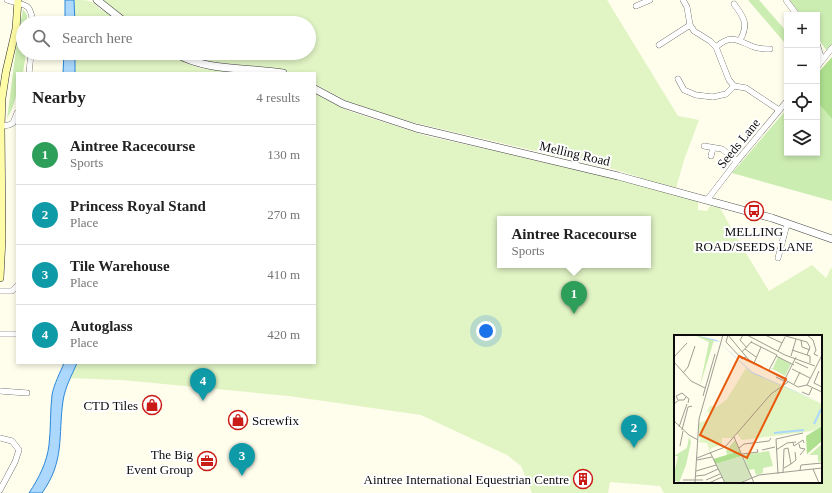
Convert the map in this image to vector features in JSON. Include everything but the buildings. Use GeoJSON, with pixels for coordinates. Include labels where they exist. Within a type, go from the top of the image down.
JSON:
{"type":"FeatureCollection","features":[{"type":"Feature","properties":{"kind":"main road"},"geometry":{"type":"LineString","coordinates":[[17,16],[18,2]]}},
{"type":"Feature","properties":{"kind":"main road"},"geometry":{"type":"LineString","coordinates":[[0,278],[2,238],[0,126],[6,72],[16,29]]}},
{"type":"Feature","properties":{"kind":"street"},"geometry":{"type":"LineString","coordinates":[[7,0],[25,4],[29,7],[32,16]]}},
{"type":"Feature","properties":{"kind":"street"},"geometry":{"type":"LineString","coordinates":[[97,0],[117,16]]}},
{"type":"Feature","properties":{"kind":"street"},"geometry":{"type":"LineString","coordinates":[[636,6],[650,0]]}},
{"type":"Feature","properties":{"kind":"street"},"geometry":{"type":"LineString","coordinates":[[683,0],[687,7],[690,26],[694,31],[710,41],[716,47],[725,73],[734,86],[746,88],[779,110]]}},
{"type":"Feature","properties":{"kind":"street"},"geometry":{"type":"LineString","coordinates":[[786,0],[795,12]]}},
{"type":"Feature","properties":{"kind":"street"},"geometry":{"type":"LineString","coordinates":[[734,4],[745,23],[745,32],[740,40]]}},
{"type":"Feature","properties":{"kind":"street"},"geometry":{"type":"LineString","coordinates":[[659,45],[690,26]]}},
{"type":"Feature","properties":{"kind":"street"},"geometry":{"type":"LineString","coordinates":[[716,47],[730,39],[740,40],[760,48],[770,49]]}},
{"type":"Feature","properties":{"kind":"street"},"geometry":{"type":"LineString","coordinates":[[818,48],[822,60]]}},
{"type":"Feature","properties":{"kind":"street"},"geometry":{"type":"LineString","coordinates":[[820,63],[832,48]]}},
{"type":"Feature","properties":{"kind":"street"},"geometry":{"type":"LineString","coordinates":[[28,72],[30,60]]}},
{"type":"Feature","properties":{"kind":"street"},"geometry":{"type":"LineString","coordinates":[[189,60],[209,65],[275,72]]}},
{"type":"Feature","properties":{"kind":"street"},"geometry":{"type":"LineString","coordinates":[[678,79],[684,90],[713,97],[726,94],[734,86]]}},
{"type":"Feature","properties":{"kind":"street","name":"Melling Road"},"geometry":{"type":"LineString","coordinates":[[316,90],[343,104],[416,128],[596,170],[707,200],[832,239]]}},
{"type":"Feature","properties":{"kind":"street","name":"Seeds Lane"},"geometry":{"type":"LineString","coordinates":[[707,200],[736,161],[784,104]]}},
{"type":"Feature","properties":{"kind":"street"},"geometry":{"type":"LineString","coordinates":[[0,126],[13,123],[16,116]]}},
{"type":"Feature","properties":{"kind":"street"},"geometry":{"type":"LineString","coordinates":[[704,146],[722,150],[736,161]]}},
{"type":"Feature","properties":{"kind":"street"},"geometry":{"type":"LineString","coordinates":[[711,156],[713,148]]}},
{"type":"Feature","properties":{"kind":"street"},"geometry":{"type":"LineString","coordinates":[[778,258],[787,224]]}},
{"type":"Feature","properties":{"kind":"street"},"geometry":{"type":"LineString","coordinates":[[0,291],[12,291],[16,287]]}},
{"type":"Feature","properties":{"kind":"street"},"geometry":{"type":"LineString","coordinates":[[0,334],[16,334]]}},
{"type":"Feature","properties":{"kind":"street"},"geometry":{"type":"LineString","coordinates":[[0,391],[27,393]]}},
{"type":"Feature","properties":{"kind":"street"},"geometry":{"type":"LineString","coordinates":[[0,438],[12,441],[19,450],[15,462],[0,490]]}},
{"type":"Feature","properties":{"kind":"green space"},"geometry":{"type":"Polygon","coordinates":[[[74,0],[90,1],[102,11],[104,2],[102,0],[607,0],[678,116],[699,120],[684,160],[676,188],[666,185],[671,195],[698,201],[698,210],[707,211],[710,206],[720,208],[769,291],[812,265],[826,278],[831,268],[832,269],[832,493],[664,493],[660,486],[610,482],[608,493],[532,493],[521,466],[507,455],[421,415],[289,396],[122,380],[70,378],[77,364],[316,364],[316,94],[349,111],[427,136],[577,169],[642,186],[639,177],[613,169],[411,122],[350,103],[316,85],[316,72],[289,72],[272,68],[215,63],[203,60],[316,60],[316,16],[75,16],[74,0]]]}},
{"type":"Feature","properties":{"kind":"green space"},"geometry":{"type":"Polygon","coordinates":[[[748,0],[759,0],[784,29],[784,42],[748,0]]]}},
{"type":"Feature","properties":{"kind":"green space"},"geometry":{"type":"Polygon","coordinates":[[[790,0],[832,0],[832,44],[827,51],[820,41],[820,12],[799,12],[790,0]]]}},
{"type":"Feature","properties":{"kind":"green space"},"geometry":{"type":"Polygon","coordinates":[[[23,9],[27,16],[22,16],[23,9]]]}},
{"type":"Feature","properties":{"kind":"green space"},"geometry":{"type":"Polygon","coordinates":[[[16,49],[16,60],[25,60],[23,72],[16,72],[16,97],[7,119],[16,49]]]}},
{"type":"Feature","properties":{"kind":"green space"},"geometry":{"type":"Polygon","coordinates":[[[832,57],[832,119],[820,105],[820,71],[832,57]]]}},
{"type":"Feature","properties":{"kind":"green space"},"geometry":{"type":"Polygon","coordinates":[[[75,60],[180,60],[200,68],[234,72],[75,72],[75,60]]]}},
{"type":"Feature","properties":{"kind":"green space"},"geometry":{"type":"Polygon","coordinates":[[[820,105],[832,119],[832,201],[732,173],[784,112],[784,156],[820,156],[820,105]]]}},
{"type":"Feature","properties":{"kind":"water"},"geometry":{"type":"Polygon","coordinates":[[[65,0],[74,0],[75,16],[65,16],[65,0]]]}},
{"type":"Feature","properties":{"kind":"water"},"geometry":{"type":"Polygon","coordinates":[[[64,60],[75,60],[75,72],[63,72],[64,60]]]}},
{"type":"Feature","properties":{"kind":"water"},"geometry":{"type":"Polygon","coordinates":[[[64,364],[77,364],[64,396],[59,448],[54,470],[42,493],[29,493],[39,476],[48,451],[52,395],[64,364]]]}},
{"type":"Feature","properties":{"kind":"place","name":"MELLING ROAD/SEEDS LANE"},"geometry":{"type":"Point","coordinates":[754,211]}},
{"type":"Feature","properties":{"kind":"place","name":"Aintree Racecourse"},"geometry":{"type":"Point","coordinates":[574,314]}},
{"type":"Feature","properties":{"kind":"place","name":"Autoglass"},"geometry":{"type":"Point","coordinates":[203,401]}},
{"type":"Feature","properties":{"kind":"place","name":"CTD Tiles"},"geometry":{"type":"Point","coordinates":[152,405]}},
{"type":"Feature","properties":{"kind":"place","name":"Screwfix"},"geometry":{"type":"Point","coordinates":[238,420]}},
{"type":"Feature","properties":{"kind":"place","name":"Princess Royal Stand"},"geometry":{"type":"Point","coordinates":[634,448]}},
{"type":"Feature","properties":{"kind":"place","name":"The Big Event Group"},"geometry":{"type":"Point","coordinates":[207,461]}},
{"type":"Feature","properties":{"kind":"place","name":"Tile Warehouse"},"geometry":{"type":"Point","coordinates":[242,476]}},
{"type":"Feature","properties":{"kind":"place","name":"Aintree International Equestrian Centre"},"geometry":{"type":"Point","coordinates":[583,479]}}]}
